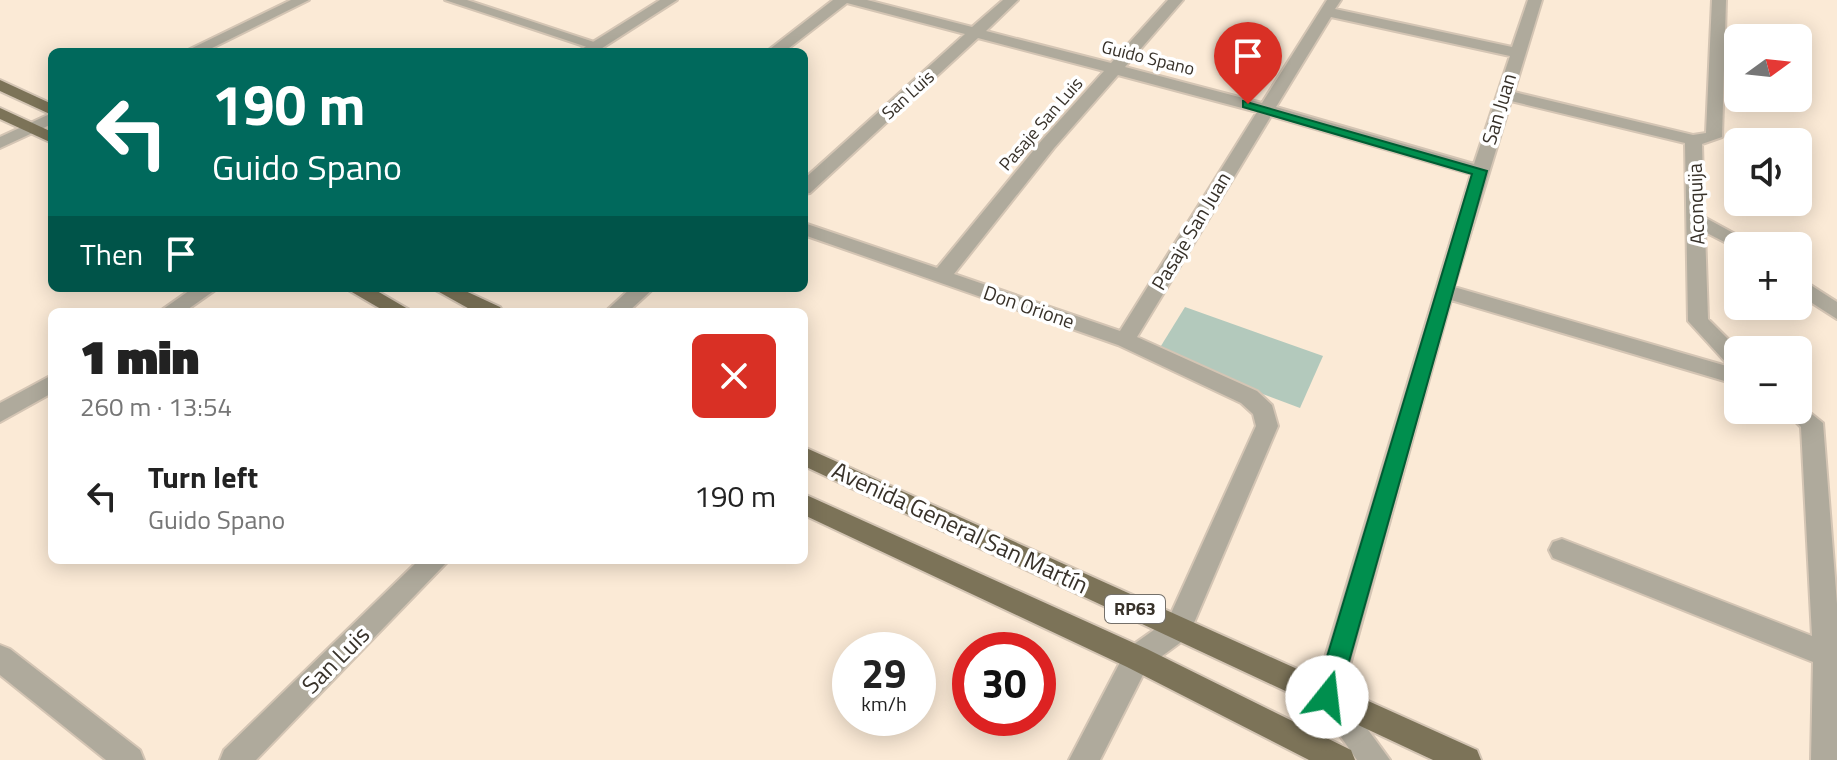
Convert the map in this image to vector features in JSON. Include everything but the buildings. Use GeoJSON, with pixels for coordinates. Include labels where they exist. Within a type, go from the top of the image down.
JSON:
{"type":"FeatureCollection","features":[{"type":"Feature","properties":{"kind":"main road"},"geometry":{"type":"LineString","coordinates":[[0,85],[48,108]]}},
{"type":"Feature","properties":{"kind":"main road"},"geometry":{"type":"LineString","coordinates":[[0,113],[48,136]]}},
{"type":"Feature","properties":{"kind":"main road"},"geometry":{"type":"LineString","coordinates":[[363,292],[395,308]]}},
{"type":"Feature","properties":{"kind":"main road"},"geometry":{"type":"LineString","coordinates":[[450,292],[484,308]]}},
{"type":"Feature","properties":{"kind":"main road","name":"Avenida General San Martín"},"geometry":{"type":"LineString","coordinates":[[808,458],[1466,760]]}},
{"type":"Feature","properties":{"kind":"main road","name":"Avenida General San Martín"},"geometry":{"type":"LineString","coordinates":[[808,506],[1137,658],[1340,760]]}},
{"type":"Feature","properties":{"kind":"street"},"geometry":{"type":"LineString","coordinates":[[200,48],[302,0]]}},
{"type":"Feature","properties":{"kind":"street"},"geometry":{"type":"LineString","coordinates":[[452,0],[587,48]]}},
{"type":"Feature","properties":{"kind":"street"},"geometry":{"type":"LineString","coordinates":[[592,48],[670,0]]}},
{"type":"Feature","properties":{"kind":"street"},"geometry":{"type":"LineString","coordinates":[[779,48],[842,0]]}},
{"type":"Feature","properties":{"kind":"street","name":"Guido Spano"},"geometry":{"type":"LineString","coordinates":[[851,0],[1480,171]]}},
{"type":"Feature","properties":{"kind":"street","name":"San Luis"},"geometry":{"type":"LineString","coordinates":[[808,185],[1011,0]]}},
{"type":"Feature","properties":{"kind":"street","name":"Pasaje San Luis"},"geometry":{"type":"LineString","coordinates":[[941,277],[1048,144],[1176,0]]}},
{"type":"Feature","properties":{"kind":"street","name":"San Juan"},"geometry":{"type":"LineString","coordinates":[[1327,697],[1443,291],[1535,0]]}},
{"type":"Feature","properties":{"kind":"street","name":"Aconquija"},"geometry":{"type":"LineString","coordinates":[[1719,0],[1714,137],[1693,140],[1698,321],[1724,348]]}},
{"type":"Feature","properties":{"kind":"street"},"geometry":{"type":"LineString","coordinates":[[1330,6],[1517,53]]}},
{"type":"Feature","properties":{"kind":"street","name":"Pasaje San Juan"},"geometry":{"type":"LineString","coordinates":[[1125,340],[1330,6]]}},
{"type":"Feature","properties":{"kind":"street"},"geometry":{"type":"LineString","coordinates":[[1504,95],[1693,140]]}},
{"type":"Feature","properties":{"kind":"street"},"geometry":{"type":"LineString","coordinates":[[0,143],[48,120]]}},
{"type":"Feature","properties":{"kind":"street"},"geometry":{"type":"LineString","coordinates":[[1697,221],[1724,234]]}},
{"type":"Feature","properties":{"kind":"street","name":"Don Orione"},"geometry":{"type":"LineString","coordinates":[[808,230],[1125,340],[1249,397],[1264,411],[1267,426],[1178,628]]}},
{"type":"Feature","properties":{"kind":"street"},"geometry":{"type":"LineString","coordinates":[[1443,291],[1724,373]]}},
{"type":"Feature","properties":{"kind":"street"},"geometry":{"type":"LineString","coordinates":[[176,308],[202,292]]}},
{"type":"Feature","properties":{"kind":"street"},"geometry":{"type":"LineString","coordinates":[[620,308],[639,292]]}},
{"type":"Feature","properties":{"kind":"street"},"geometry":{"type":"LineString","coordinates":[[1812,294],[1837,312]]}},
{"type":"Feature","properties":{"kind":"street"},"geometry":{"type":"LineString","coordinates":[[0,414],[48,385]]}},
{"type":"Feature","properties":{"kind":"street"},"geometry":{"type":"LineString","coordinates":[[1812,423],[1832,657],[1826,760]]}},
{"type":"Feature","properties":{"kind":"street"},"geometry":{"type":"LineString","coordinates":[[1562,550],[1832,657]]}},
{"type":"Feature","properties":{"kind":"street","name":"San Luis"},"geometry":{"type":"LineString","coordinates":[[235,760],[432,564]]}},
{"type":"Feature","properties":{"kind":"street"},"geometry":{"type":"LineString","coordinates":[[1084,760],[1137,658],[1178,628]]}},
{"type":"Feature","properties":{"kind":"street"},"geometry":{"type":"LineString","coordinates":[[0,658],[129,760]]}},
{"type":"Feature","properties":{"kind":"street"},"geometry":{"type":"LineString","coordinates":[[1327,697],[1375,760]]}},
{"type":"Feature","properties":{"kind":"green space"},"geometry":{"type":"Polygon","coordinates":[[[1185,307],[1323,356],[1300,408],[1156,354],[1185,307]]]}},
{"type":"Feature","properties":{"kind":"route"},"geometry":{"type":"LineString","coordinates":[[1248,104],[1263,111],[1480,171],[1327,697]]}}]}
